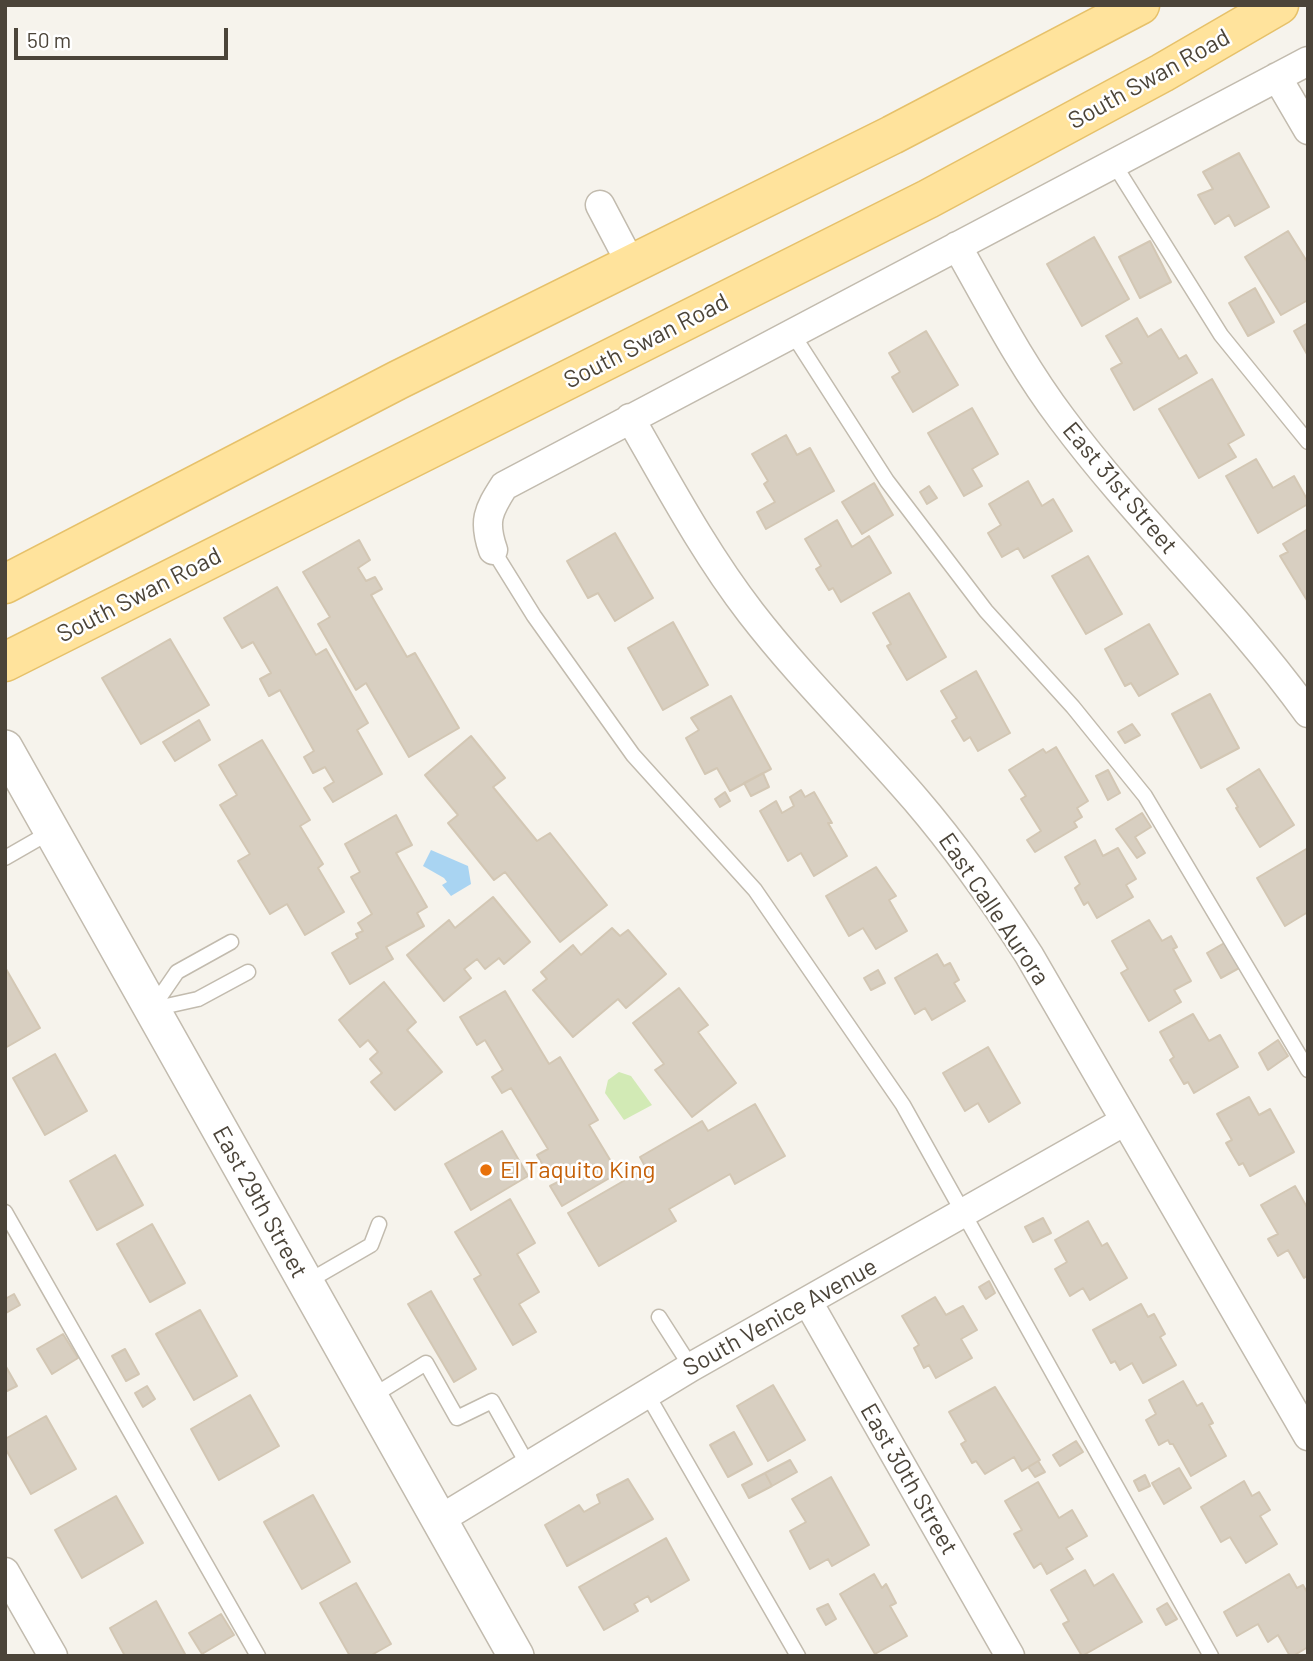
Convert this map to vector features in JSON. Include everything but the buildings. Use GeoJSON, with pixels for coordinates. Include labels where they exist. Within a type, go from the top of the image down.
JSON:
{"type":"FeatureCollection","features":[{"type":"Feature","properties":{"kind":"main road"},"geometry":{"type":"LineString","coordinates":[[5,584],[398,380],[892,135],[1140,5]]}},
{"type":"Feature","properties":{"kind":"main road","name":"South Swan Road"},"geometry":{"type":"LineString","coordinates":[[5,663],[928,199],[1162,74],[1279,5]]}},
{"type":"Feature","properties":{"kind":"street"},"geometry":{"type":"LineString","coordinates":[[493,550],[487,532],[488,512],[504,486],[1308,61]]}},
{"type":"Feature","properties":{"kind":"street"},"geometry":{"type":"LineString","coordinates":[[1277,77],[1308,130]]}},
{"type":"Feature","properties":{"kind":"street"},"geometry":{"type":"LineString","coordinates":[[600,205],[631,264]]}},
{"type":"Feature","properties":{"kind":"street","name":"East 31st Street"},"geometry":{"type":"LineString","coordinates":[[957,246],[1028,371],[1061,418],[1134,507],[1240,625],[1308,713]]}},
{"type":"Feature","properties":{"kind":"street","name":"East Calle Aurora"},"geometry":{"type":"LineString","coordinates":[[629,418],[719,570],[795,667],[918,802],[997,905],[1029,955],[1308,1436]]}},
{"type":"Feature","properties":{"kind":"street","name":"East 29th Street"},"geometry":{"type":"LineString","coordinates":[[5,748],[516,1656]]}},
{"type":"Feature","properties":{"kind":"street","name":"South Venice Avenue"},"geometry":{"type":"LineString","coordinates":[[439,1520],[691,1367],[1125,1121]]}},
{"type":"Feature","properties":{"kind":"street","name":"East 30th Street"},"geometry":{"type":"LineString","coordinates":[[808,1302],[1010,1656]]}},
{"type":"Feature","properties":{"kind":"street"},"geometry":{"type":"LineString","coordinates":[[5,1572],[53,1656]]}},
{"type":"Feature","properties":{"kind":"lane"},"geometry":{"type":"LineString","coordinates":[[1114,164],[1221,335],[1308,442]]}},
{"type":"Feature","properties":{"kind":"lane"},"geometry":{"type":"LineString","coordinates":[[792,333],[887,481],[986,611],[1073,707],[1145,796],[1308,1070]]}},
{"type":"Feature","properties":{"kind":"lane"},"geometry":{"type":"LineString","coordinates":[[493,550],[534,617],[633,755],[755,890],[903,1105],[1212,1656]]}},
{"type":"Feature","properties":{"kind":"lane"},"geometry":{"type":"LineString","coordinates":[[5,858],[52,831]]}},
{"type":"Feature","properties":{"kind":"lane"},"geometry":{"type":"LineString","coordinates":[[153,1009],[177,972],[231,942]]}},
{"type":"Feature","properties":{"kind":"lane"},"geometry":{"type":"LineString","coordinates":[[153,1009],[198,999],[248,972]]}},
{"type":"Feature","properties":{"kind":"lane"},"geometry":{"type":"LineString","coordinates":[[5,1212],[258,1656]]}},
{"type":"Feature","properties":{"kind":"lane"},"geometry":{"type":"LineString","coordinates":[[305,1283],[371,1245],[379,1224]]}},
{"type":"Feature","properties":{"kind":"lane"},"geometry":{"type":"LineString","coordinates":[[659,1317],[691,1367]]}},
{"type":"Feature","properties":{"kind":"lane"},"geometry":{"type":"LineString","coordinates":[[370,1397],[426,1363],[457,1418],[492,1401],[528,1465]]}},
{"type":"Feature","properties":{"kind":"lane"},"geometry":{"type":"LineString","coordinates":[[647,1394],[798,1656]]}},
{"type":"Feature","properties":{"kind":"green space"},"geometry":{"type":"Polygon","coordinates":[[[619,1072],[631,1076],[652,1105],[624,1120],[605,1093],[608,1080],[619,1072]]]}},
{"type":"Feature","properties":{"kind":"water"},"geometry":{"type":"Polygon","coordinates":[[[431,850],[468,866],[471,884],[451,896],[442,885],[447,882],[444,878],[423,866],[431,850]]]}},
{"type":"Feature","properties":{"kind":"place","name":"El Taquito King"},"geometry":{"type":"Point","coordinates":[486,1170]}}]}
